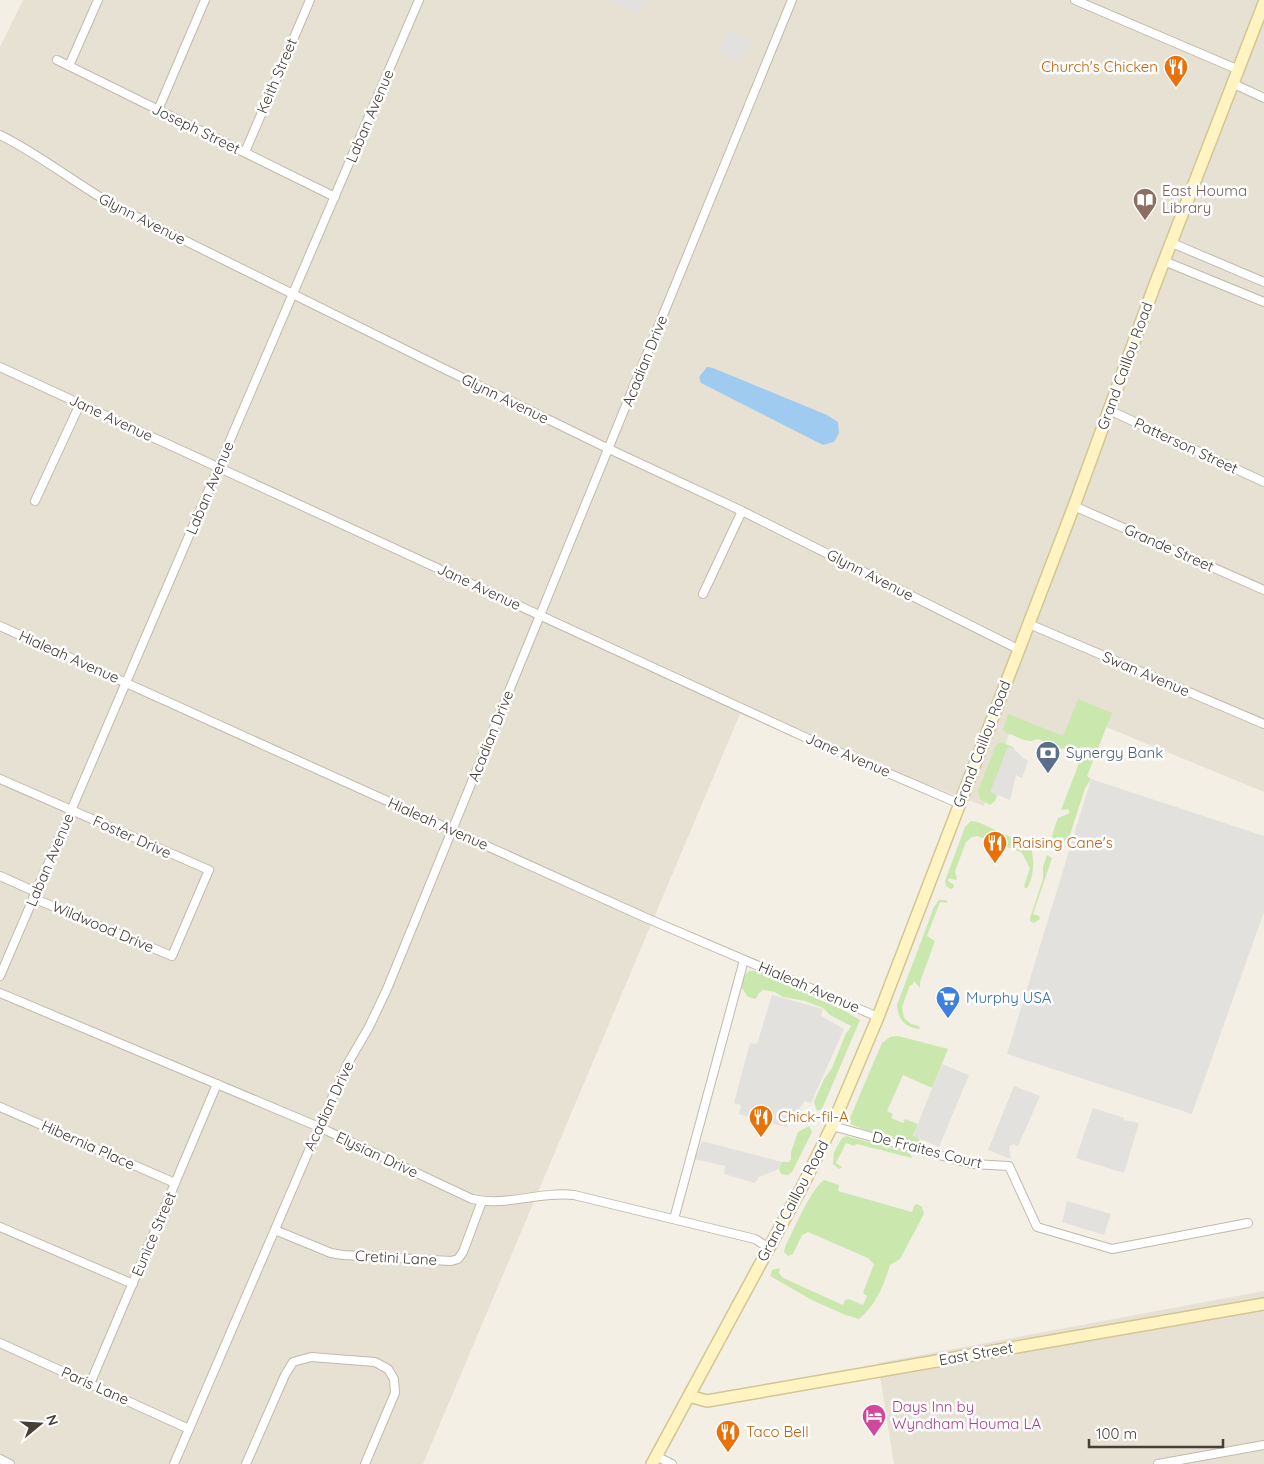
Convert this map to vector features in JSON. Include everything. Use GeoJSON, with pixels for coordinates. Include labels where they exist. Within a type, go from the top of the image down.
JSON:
{"type":"FeatureCollection","features":[{"type":"Feature","properties":{"kind":"main road","name":"Grand Caillou Road"},"geometry":{"type":"LineString","coordinates":[[654,1460],[769,1248],[832,1126],[878,1017],[1074,506],[1164,261],[1264,3]]}},
{"type":"Feature","properties":{"kind":"main road","name":"East Street"},"geometry":{"type":"LineString","coordinates":[[689,1396],[707,1401],[1264,1304]]}},
{"type":"Feature","properties":{"kind":"street"},"geometry":{"type":"LineString","coordinates":[[69,66],[98,0]]}},
{"type":"Feature","properties":{"kind":"street"},"geometry":{"type":"LineString","coordinates":[[158,110],[205,0]]}},
{"type":"Feature","properties":{"kind":"street","name":"Keith Street"},"geometry":{"type":"LineString","coordinates":[[245,152],[310,0]]}},
{"type":"Feature","properties":{"kind":"street","name":"Laban Avenue"},"geometry":{"type":"LineString","coordinates":[[0,976],[419,0]]}},
{"type":"Feature","properties":{"kind":"street","name":"Acadian Drive"},"geometry":{"type":"LineString","coordinates":[[174,1464],[318,1127],[348,1063],[369,1027],[387,989],[453,832],[792,0]]}},
{"type":"Feature","properties":{"kind":"street"},"geometry":{"type":"LineString","coordinates":[[1075,0],[1239,70]]}},
{"type":"Feature","properties":{"kind":"street","name":"Joseph Street"},"geometry":{"type":"LineString","coordinates":[[57,60],[335,197]]}},
{"type":"Feature","properties":{"kind":"street"},"geometry":{"type":"LineString","coordinates":[[1234,84],[1264,98]]}},
{"type":"Feature","properties":{"kind":"street","name":"Glynn Avenue"},"geometry":{"type":"LineString","coordinates":[[0,135],[17,143],[89,192],[117,207],[609,449],[742,510],[1018,649]]}},
{"type":"Feature","properties":{"kind":"street"},"geometry":{"type":"LineString","coordinates":[[1172,243],[1264,282]]}},
{"type":"Feature","properties":{"kind":"street"},"geometry":{"type":"LineString","coordinates":[[1164,261],[1264,302]]}},
{"type":"Feature","properties":{"kind":"street","name":"Jane Avenue"},"geometry":{"type":"LineString","coordinates":[[0,367],[803,737],[960,804]]}},
{"type":"Feature","properties":{"kind":"street"},"geometry":{"type":"LineString","coordinates":[[35,501],[80,404]]}},
{"type":"Feature","properties":{"kind":"street","name":"Patterson Street"},"geometry":{"type":"LineString","coordinates":[[1109,410],[1264,482]]}},
{"type":"Feature","properties":{"kind":"street","name":"Grande Street"},"geometry":{"type":"LineString","coordinates":[[1074,506],[1264,590]]}},
{"type":"Feature","properties":{"kind":"street"},"geometry":{"type":"LineString","coordinates":[[703,594],[742,510]]}},
{"type":"Feature","properties":{"kind":"street","name":"Swan Avenue"},"geometry":{"type":"LineString","coordinates":[[1029,624],[1264,724]]}},
{"type":"Feature","properties":{"kind":"street","name":"Hialeah Avenue"},"geometry":{"type":"LineString","coordinates":[[0,626],[453,832],[644,917],[878,1017]]}},
{"type":"Feature","properties":{"kind":"street","name":"Foster Drive"},"geometry":{"type":"LineString","coordinates":[[0,779],[209,870],[172,956]]}},
{"type":"Feature","properties":{"kind":"street","name":"Wildwood Drive"},"geometry":{"type":"LineString","coordinates":[[0,876],[35,895],[172,956]]}},
{"type":"Feature","properties":{"kind":"street"},"geometry":{"type":"LineString","coordinates":[[674,1219],[744,960]]}},
{"type":"Feature","properties":{"kind":"street","name":"Elysian Drive"},"geometry":{"type":"LineString","coordinates":[[0,993],[318,1127],[464,1196],[494,1202],[550,1194],[565,1194],[755,1239],[769,1248]]}},
{"type":"Feature","properties":{"kind":"street","name":"Eunice Street"},"geometry":{"type":"LineString","coordinates":[[90,1384],[217,1084]]}},
{"type":"Feature","properties":{"kind":"street","name":"Hibernia Place"},"geometry":{"type":"LineString","coordinates":[[0,1107],[175,1183]]}},
{"type":"Feature","properties":{"kind":"street","name":"De Fraites Court"},"geometry":{"type":"LineString","coordinates":[[832,1126],[972,1164],[1009,1166],[1037,1226],[1112,1248],[1248,1223]]}},
{"type":"Feature","properties":{"kind":"street","name":"Cretini Lane"},"geometry":{"type":"LineString","coordinates":[[275,1230],[331,1253],[451,1261],[458,1259],[463,1252],[482,1201]]}},
{"type":"Feature","properties":{"kind":"street"},"geometry":{"type":"LineString","coordinates":[[0,1227],[132,1284]]}},
{"type":"Feature","properties":{"kind":"street","name":"Paris Lane"},"geometry":{"type":"LineString","coordinates":[[0,1343],[189,1429]]}},
{"type":"Feature","properties":{"kind":"street"},"geometry":{"type":"LineString","coordinates":[[246,1464],[285,1375],[293,1362],[311,1357],[376,1362],[388,1369],[394,1378],[395,1393],[365,1464]]}},
{"type":"Feature","properties":{"kind":"street"},"geometry":{"type":"LineString","coordinates":[[1158,1464],[1264,1445]]}},
{"type":"Feature","properties":{"kind":"street"},"geometry":{"type":"LineString","coordinates":[[0,1460],[10,1464]]}},
{"type":"Feature","properties":{"kind":"street"},"geometry":{"type":"LineString","coordinates":[[654,1460],[672,1464]]}},
{"type":"Feature","properties":{"kind":"shaded area"},"geometry":{"type":"Polygon","coordinates":[[[23,0],[1264,0],[1264,792],[1077,715],[1062,749],[1011,728],[984,806],[740,714],[423,1464],[0,1464],[0,47],[23,0]]]}},
{"type":"Feature","properties":{"kind":"shaded area"},"geometry":{"type":"Polygon","coordinates":[[[607,0],[648,0],[638,15],[607,0]]]}},
{"type":"Feature","properties":{"kind":"shaded area"},"geometry":{"type":"Polygon","coordinates":[[[727,29],[751,40],[741,62],[718,52],[727,29]]]}},
{"type":"Feature","properties":{"kind":"shaded area"},"geometry":{"type":"Polygon","coordinates":[[[1008,747],[1014,749],[1028,761],[1022,778],[1016,775],[1010,800],[990,792],[1008,747]]]}},
{"type":"Feature","properties":{"kind":"shaded area"},"geometry":{"type":"Polygon","coordinates":[[[1091,779],[1264,836],[1264,912],[1192,1114],[1007,1054],[1091,779]]]}},
{"type":"Feature","properties":{"kind":"shaded area"},"geometry":{"type":"Polygon","coordinates":[[[772,995],[823,1009],[821,1016],[844,1029],[811,1103],[805,1101],[786,1127],[739,1114],[741,1105],[734,1103],[750,1043],[757,1044],[772,995]]]}},
{"type":"Feature","properties":{"kind":"shaded area"},"geometry":{"type":"Polygon","coordinates":[[[942,1064],[969,1075],[939,1147],[913,1136],[942,1064]]]}},
{"type":"Feature","properties":{"kind":"shaded area"},"geometry":{"type":"Polygon","coordinates":[[[1014,1086],[1040,1096],[1018,1146],[1013,1144],[1009,1147],[1011,1159],[988,1150],[1014,1086]]]}},
{"type":"Feature","properties":{"kind":"shaded area"},"geometry":{"type":"Polygon","coordinates":[[[1093,1108],[1124,1118],[1124,1120],[1139,1123],[1124,1173],[1076,1158],[1093,1108]]]}},
{"type":"Feature","properties":{"kind":"shaded area"},"geometry":{"type":"Polygon","coordinates":[[[702,1141],[782,1162],[779,1169],[759,1177],[755,1183],[724,1174],[725,1166],[695,1159],[702,1141]]]}},
{"type":"Feature","properties":{"kind":"shaded area"},"geometry":{"type":"Polygon","coordinates":[[[1067,1201],[1111,1214],[1104,1235],[1062,1222],[1067,1201]]]}},
{"type":"Feature","properties":{"kind":"shaded area"},"geometry":{"type":"Polygon","coordinates":[[[1264,1291],[1264,1464],[894,1464],[878,1363],[1264,1291]]]}},
{"type":"Feature","properties":{"kind":"green space"},"geometry":{"type":"Polygon","coordinates":[[[1078,699],[1112,713],[1087,776],[1091,779],[1085,788],[1070,835],[1068,839],[1061,843],[1053,839],[1052,835],[1058,818],[1070,813],[1068,809],[1061,810],[1078,766],[1077,758],[1070,751],[1038,739],[1024,740],[1005,732],[1003,729],[1008,714],[1063,736],[1078,699]]]}},
{"type":"Feature","properties":{"kind":"green space"},"geometry":{"type":"Polygon","coordinates":[[[1001,742],[1014,749],[1008,747],[991,792],[997,795],[995,801],[990,805],[980,799],[978,791],[996,745],[1001,742]]]}},
{"type":"Feature","properties":{"kind":"green space"},"geometry":{"type":"Polygon","coordinates":[[[971,821],[978,822],[1030,846],[1033,856],[1033,867],[1027,888],[1024,886],[1030,868],[1022,853],[977,836],[972,837],[966,842],[955,871],[957,879],[949,878],[948,881],[954,887],[951,889],[946,886],[945,881],[965,827],[971,821]]]}},
{"type":"Feature","properties":{"kind":"green space"},"geometry":{"type":"Polygon","coordinates":[[[1047,855],[1052,858],[1033,914],[1039,916],[1040,919],[1034,923],[1030,921],[1030,918],[1043,879],[1043,867],[1047,855]]]}},
{"type":"Feature","properties":{"kind":"green space"},"geometry":{"type":"Polygon","coordinates":[[[939,900],[946,900],[948,903],[940,902],[927,936],[935,941],[920,982],[920,988],[914,981],[910,985],[902,1007],[904,1018],[911,1024],[919,1026],[920,1029],[910,1027],[903,1022],[897,1005],[934,907],[939,900]]]}},
{"type":"Feature","properties":{"kind":"green space"},"geometry":{"type":"Polygon","coordinates":[[[749,971],[756,971],[845,1011],[860,1020],[822,1109],[817,1111],[814,1102],[851,1026],[830,1015],[823,1008],[805,1001],[783,997],[775,992],[763,990],[756,999],[748,997],[741,987],[745,975],[749,971]]]}},
{"type":"Feature","properties":{"kind":"green space"},"geometry":{"type":"Polygon","coordinates":[[[898,1036],[948,1049],[932,1088],[903,1075],[887,1111],[893,1114],[891,1118],[903,1123],[905,1119],[918,1124],[913,1135],[920,1140],[918,1143],[850,1124],[850,1118],[882,1043],[890,1037],[898,1036]]]}},
{"type":"Feature","properties":{"kind":"green space"},"geometry":{"type":"Polygon","coordinates":[[[809,1126],[812,1132],[792,1172],[788,1175],[781,1174],[779,1169],[782,1162],[789,1162],[791,1159],[791,1152],[798,1132],[809,1126]]]}},
{"type":"Feature","properties":{"kind":"green space"},"geometry":{"type":"Polygon","coordinates":[[[846,1136],[910,1153],[912,1158],[846,1143],[836,1163],[842,1167],[839,1169],[833,1164],[834,1152],[842,1138],[846,1136]]]}},
{"type":"Feature","properties":{"kind":"green space"},"geometry":{"type":"Polygon","coordinates":[[[824,1180],[839,1185],[838,1191],[912,1212],[917,1204],[922,1207],[924,1214],[900,1259],[890,1265],[875,1301],[859,1319],[812,1300],[770,1276],[772,1270],[780,1268],[779,1273],[783,1278],[843,1305],[845,1300],[849,1299],[863,1305],[867,1296],[863,1293],[874,1264],[868,1258],[808,1232],[802,1235],[793,1254],[788,1256],[784,1252],[808,1201],[824,1180]]]}},
{"type":"Feature","properties":{"kind":"water"},"geometry":{"type":"Polygon","coordinates":[[[707,367],[827,415],[838,422],[839,433],[834,442],[823,445],[701,383],[699,377],[707,367]]]}},
{"type":"Feature","properties":{"kind":"place","name":"Church's Chicken"},"geometry":{"type":"Point","coordinates":[1176,88]}},
{"type":"Feature","properties":{"kind":"place","name":"East Houma Library"},"geometry":{"type":"Point","coordinates":[1145,221]}},
{"type":"Feature","properties":{"kind":"place","name":"Synergy Bank"},"geometry":{"type":"Point","coordinates":[1048,774]}},
{"type":"Feature","properties":{"kind":"place","name":"Raising Cane's"},"geometry":{"type":"Point","coordinates":[995,864]}},
{"type":"Feature","properties":{"kind":"place","name":"Murphy USA"},"geometry":{"type":"Point","coordinates":[948,1019]}},
{"type":"Feature","properties":{"kind":"place","name":"Chick-fil-A"},"geometry":{"type":"Point","coordinates":[761,1138]}},
{"type":"Feature","properties":{"kind":"place","name":"Days Inn by Wyndham Houma LA"},"geometry":{"type":"Point","coordinates":[874,1437]}},
{"type":"Feature","properties":{"kind":"place","name":"Taco Bell"},"geometry":{"type":"Point","coordinates":[728,1453]}}]}
